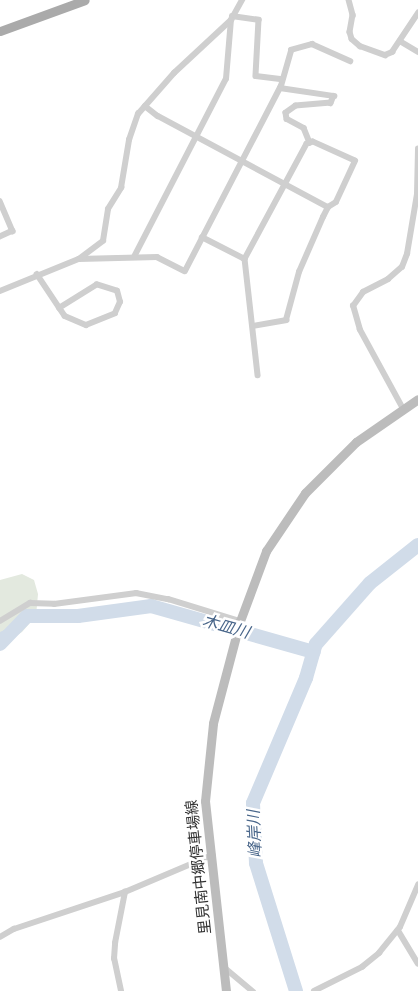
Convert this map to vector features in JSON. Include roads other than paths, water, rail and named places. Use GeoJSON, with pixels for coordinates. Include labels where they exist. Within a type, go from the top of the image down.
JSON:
{"type":"FeatureCollection","features":[{"type":"Feature","properties":{"kind":"main road"},"geometry":{"type":"LineString","coordinates":[[0,31],[85,0]]}},
{"type":"Feature","properties":{"kind":"main road","name":"里見南中郷停車場線"},"geometry":{"type":"LineString","coordinates":[[226,991],[205,801],[213,723],[240,623],[266,551],[294,508],[341,455],[418,400]]}},
{"type":"Feature","properties":{"kind":"street"},"geometry":{"type":"LineString","coordinates":[[79,260],[105,238],[108,208],[121,188],[132,131],[145,106],[231,18],[242,0]]}},
{"type":"Feature","properties":{"kind":"street"},"geometry":{"type":"LineString","coordinates":[[349,0],[354,15],[350,32],[360,46],[385,55],[392,52],[418,13]]}},
{"type":"Feature","properties":{"kind":"street"},"geometry":{"type":"LineString","coordinates":[[231,18],[259,20],[256,76],[282,80]]}},
{"type":"Feature","properties":{"kind":"street"},"geometry":{"type":"LineString","coordinates":[[134,257],[226,79],[231,18]]}},
{"type":"Feature","properties":{"kind":"street"},"geometry":{"type":"LineString","coordinates":[[400,41],[418,52]]}},
{"type":"Feature","properties":{"kind":"street"},"geometry":{"type":"LineString","coordinates":[[0,291],[37,274],[79,260],[157,257],[185,271],[280,88],[289,52],[300,45],[317,45],[350,61]]}},
{"type":"Feature","properties":{"kind":"street"},"geometry":{"type":"LineString","coordinates":[[253,326],[286,320],[299,272],[328,207],[336,202],[355,161],[310,143],[304,128],[287,119],[286,113],[296,106],[331,103],[334,96],[280,88]]}},
{"type":"Feature","properties":{"kind":"street"},"geometry":{"type":"LineString","coordinates":[[145,106],[196,136],[328,207]]}},
{"type":"Feature","properties":{"kind":"street"},"geometry":{"type":"LineString","coordinates":[[258,375],[245,259],[285,184],[310,143]]}},
{"type":"Feature","properties":{"kind":"street"},"geometry":{"type":"LineString","coordinates":[[403,409],[360,330],[353,306],[358,296],[396,274],[405,261],[417,194],[418,149]]}},
{"type":"Feature","properties":{"kind":"street"},"geometry":{"type":"LineString","coordinates":[[0,201],[13,231],[0,237]]}},
{"type":"Feature","properties":{"kind":"street"},"geometry":{"type":"LineString","coordinates":[[202,238],[245,259]]}},
{"type":"Feature","properties":{"kind":"street"},"geometry":{"type":"LineString","coordinates":[[37,274],[65,316],[86,325],[115,312],[120,302],[117,291],[98,285],[60,308]]}},
{"type":"Feature","properties":{"kind":"street"},"geometry":{"type":"LineString","coordinates":[[0,620],[30,603],[54,604],[136,593],[168,599],[240,623]]}},
{"type":"Feature","properties":{"kind":"street"},"geometry":{"type":"LineString","coordinates":[[0,937],[14,929],[125,892],[212,855]]}},
{"type":"Feature","properties":{"kind":"street"},"geometry":{"type":"LineString","coordinates":[[314,991],[362,967],[379,953],[398,930],[418,885]]}},
{"type":"Feature","properties":{"kind":"street"},"geometry":{"type":"LineString","coordinates":[[121,991],[114,959],[115,943],[125,892]]}},
{"type":"Feature","properties":{"kind":"street"},"geometry":{"type":"LineString","coordinates":[[398,930],[418,962]]}},
{"type":"Feature","properties":{"kind":"street"},"geometry":{"type":"LineString","coordinates":[[224,967],[253,991]]}},
{"type":"Feature","properties":{"kind":"waterway","name":"峰岸川"},"geometry":{"type":"LineString","coordinates":[[296,991],[256,863],[253,803],[306,678],[316,644],[370,583],[418,545]]}},
{"type":"Feature","properties":{"kind":"waterway","name":"木皿川"},"geometry":{"type":"LineString","coordinates":[[0,644],[27,616],[78,616],[151,606],[314,652]]}},
{"type":"Feature","properties":{"kind":"waterway","name":"木皿川"},"geometry":{"type":"LineString","coordinates":[[0,633],[17,625]]}}]}
